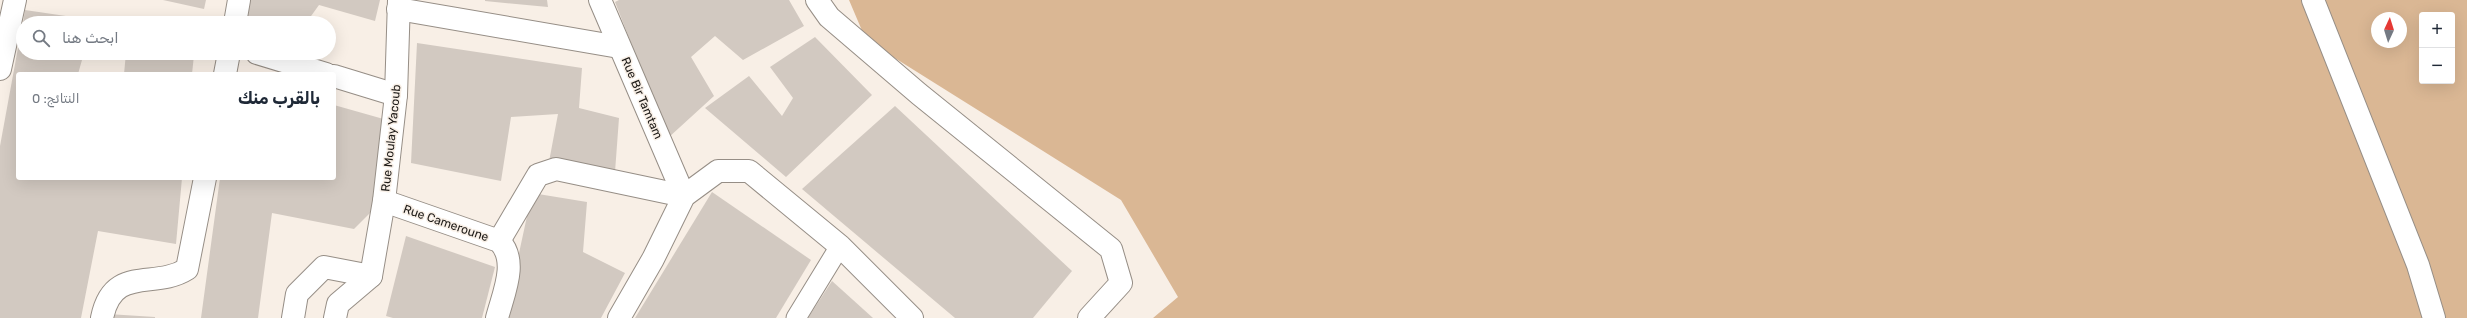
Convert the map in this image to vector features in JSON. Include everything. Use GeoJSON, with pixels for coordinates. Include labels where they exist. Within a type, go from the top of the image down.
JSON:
{"type":"FeatureCollection","features":[{"type":"Feature","properties":{"kind":"street"},"geometry":{"type":"LineString","coordinates":[[0,69],[15,0]]}},
{"type":"Feature","properties":{"kind":"street"},"geometry":{"type":"LineString","coordinates":[[236,16],[239,0]]}},
{"type":"Feature","properties":{"kind":"street","name":"Rue Bir Tamtam"},"geometry":{"type":"LineString","coordinates":[[600,0],[684,196]]}},
{"type":"Feature","properties":{"kind":"street"},"geometry":{"type":"LineString","coordinates":[[817,0],[829,17],[919,94],[1111,249],[1121,283],[1089,318]]}},
{"type":"Feature","properties":{"kind":"street"},"geometry":{"type":"LineString","coordinates":[[2313,0],[2418,265],[2434,318]]}},
{"type":"Feature","properties":{"kind":"street"},"geometry":{"type":"LineString","coordinates":[[399,4],[620,47]]}},
{"type":"Feature","properties":{"kind":"street","name":"Rue Moulay Yacoub"},"geometry":{"type":"LineString","coordinates":[[371,276],[384,201],[396,95],[399,4]]}},
{"type":"Feature","properties":{"kind":"street"},"geometry":{"type":"LineString","coordinates":[[225,72],[228,60]]}},
{"type":"Feature","properties":{"kind":"street"},"geometry":{"type":"LineString","coordinates":[[279,60],[319,72]]}},
{"type":"Feature","properties":{"kind":"street"},"geometry":{"type":"LineString","coordinates":[[336,77],[396,95]]}},
{"type":"Feature","properties":{"kind":"street"},"geometry":{"type":"LineString","coordinates":[[499,241],[538,175],[556,169],[684,196]]}},
{"type":"Feature","properties":{"kind":"street"},"geometry":{"type":"LineString","coordinates":[[619,318],[653,260],[684,196],[718,171],[749,171],[840,246],[912,318]]}},
{"type":"Feature","properties":{"kind":"street"},"geometry":{"type":"LineString","coordinates":[[102,318],[105,302],[114,290],[136,280],[178,275],[187,269],[205,180]]}},
{"type":"Feature","properties":{"kind":"street","name":"Rue Cameroune"},"geometry":{"type":"LineString","coordinates":[[384,201],[499,241],[506,247],[509,263],[497,318]]}},
{"type":"Feature","properties":{"kind":"street"},"geometry":{"type":"LineString","coordinates":[[293,318],[297,294],[324,267],[371,276]]}},
{"type":"Feature","properties":{"kind":"street"},"geometry":{"type":"LineString","coordinates":[[335,318],[338,304],[371,276]]}},
{"type":"Feature","properties":{"kind":"lane"},"geometry":{"type":"LineString","coordinates":[[796,318],[840,246]]}},
{"type":"Feature","properties":{"kind":"shaded area"},"geometry":{"type":"Polygon","coordinates":[[[849,0],[2467,0],[2467,318],[1153,318],[1178,297],[1121,200],[866,40],[849,0]]]}},
{"type":"Feature","properties":{"kind":"building"},"geometry":{"type":"Polygon","coordinates":[[[163,0],[206,0],[204,9],[163,0]]]}},
{"type":"Feature","properties":{"kind":"building"},"geometry":{"type":"Polygon","coordinates":[[[245,0],[380,0],[375,21],[319,5],[311,16],[242,16],[245,0]]]}},
{"type":"Feature","properties":{"kind":"building"},"geometry":{"type":"Polygon","coordinates":[[[547,0],[548,7],[485,1],[547,0]]]}},
{"type":"Feature","properties":{"kind":"building"},"geometry":{"type":"Polygon","coordinates":[[[619,0],[789,0],[804,26],[743,60],[715,36],[691,57],[714,96],[668,138],[615,2],[619,0]]]}},
{"type":"Feature","properties":{"kind":"building"},"geometry":{"type":"Polygon","coordinates":[[[25,10],[66,16],[24,16],[25,10]]]}},
{"type":"Feature","properties":{"kind":"building"},"geometry":{"type":"Polygon","coordinates":[[[815,37],[872,95],[786,177],[705,108],[749,76],[782,116],[793,98],[770,67],[815,37]]]}},
{"type":"Feature","properties":{"kind":"building"},"geometry":{"type":"Polygon","coordinates":[[[417,43],[582,68],[579,108],[619,118],[615,172],[548,167],[558,114],[511,117],[501,181],[411,163],[417,43]]]}},
{"type":"Feature","properties":{"kind":"building"},"geometry":{"type":"Polygon","coordinates":[[[16,59],[16,60],[82,60],[79,72],[16,72],[16,180],[182,180],[176,244],[98,231],[81,318],[0,318],[0,146],[16,59]]]}},
{"type":"Feature","properties":{"kind":"building"},"geometry":{"type":"Polygon","coordinates":[[[125,60],[193,60],[192,72],[124,72],[125,60]]]}},
{"type":"Feature","properties":{"kind":"building"},"geometry":{"type":"Polygon","coordinates":[[[336,106],[387,120],[375,208],[354,229],[272,213],[258,318],[201,318],[220,180],[336,180],[336,106]]]}},
{"type":"Feature","properties":{"kind":"building"},"geometry":{"type":"Polygon","coordinates":[[[895,106],[1072,271],[1033,318],[955,318],[802,189],[895,106]]]}},
{"type":"Feature","properties":{"kind":"building"},"geometry":{"type":"Polygon","coordinates":[[[712,192],[811,260],[776,318],[635,318],[712,192]]]}},
{"type":"Feature","properties":{"kind":"building"},"geometry":{"type":"Polygon","coordinates":[[[532,193],[587,202],[583,252],[625,273],[601,318],[505,318],[532,193]]]}},
{"type":"Feature","properties":{"kind":"building"},"geometry":{"type":"Polygon","coordinates":[[[406,236],[495,267],[482,318],[393,318],[386,316],[406,236]]]}},
{"type":"Feature","properties":{"kind":"building"},"geometry":{"type":"Polygon","coordinates":[[[832,281],[873,318],[808,318],[832,281]]]}},
{"type":"Feature","properties":{"kind":"building"},"geometry":{"type":"Polygon","coordinates":[[[108,314],[155,317],[155,318],[108,318],[108,314]]]}}]}
